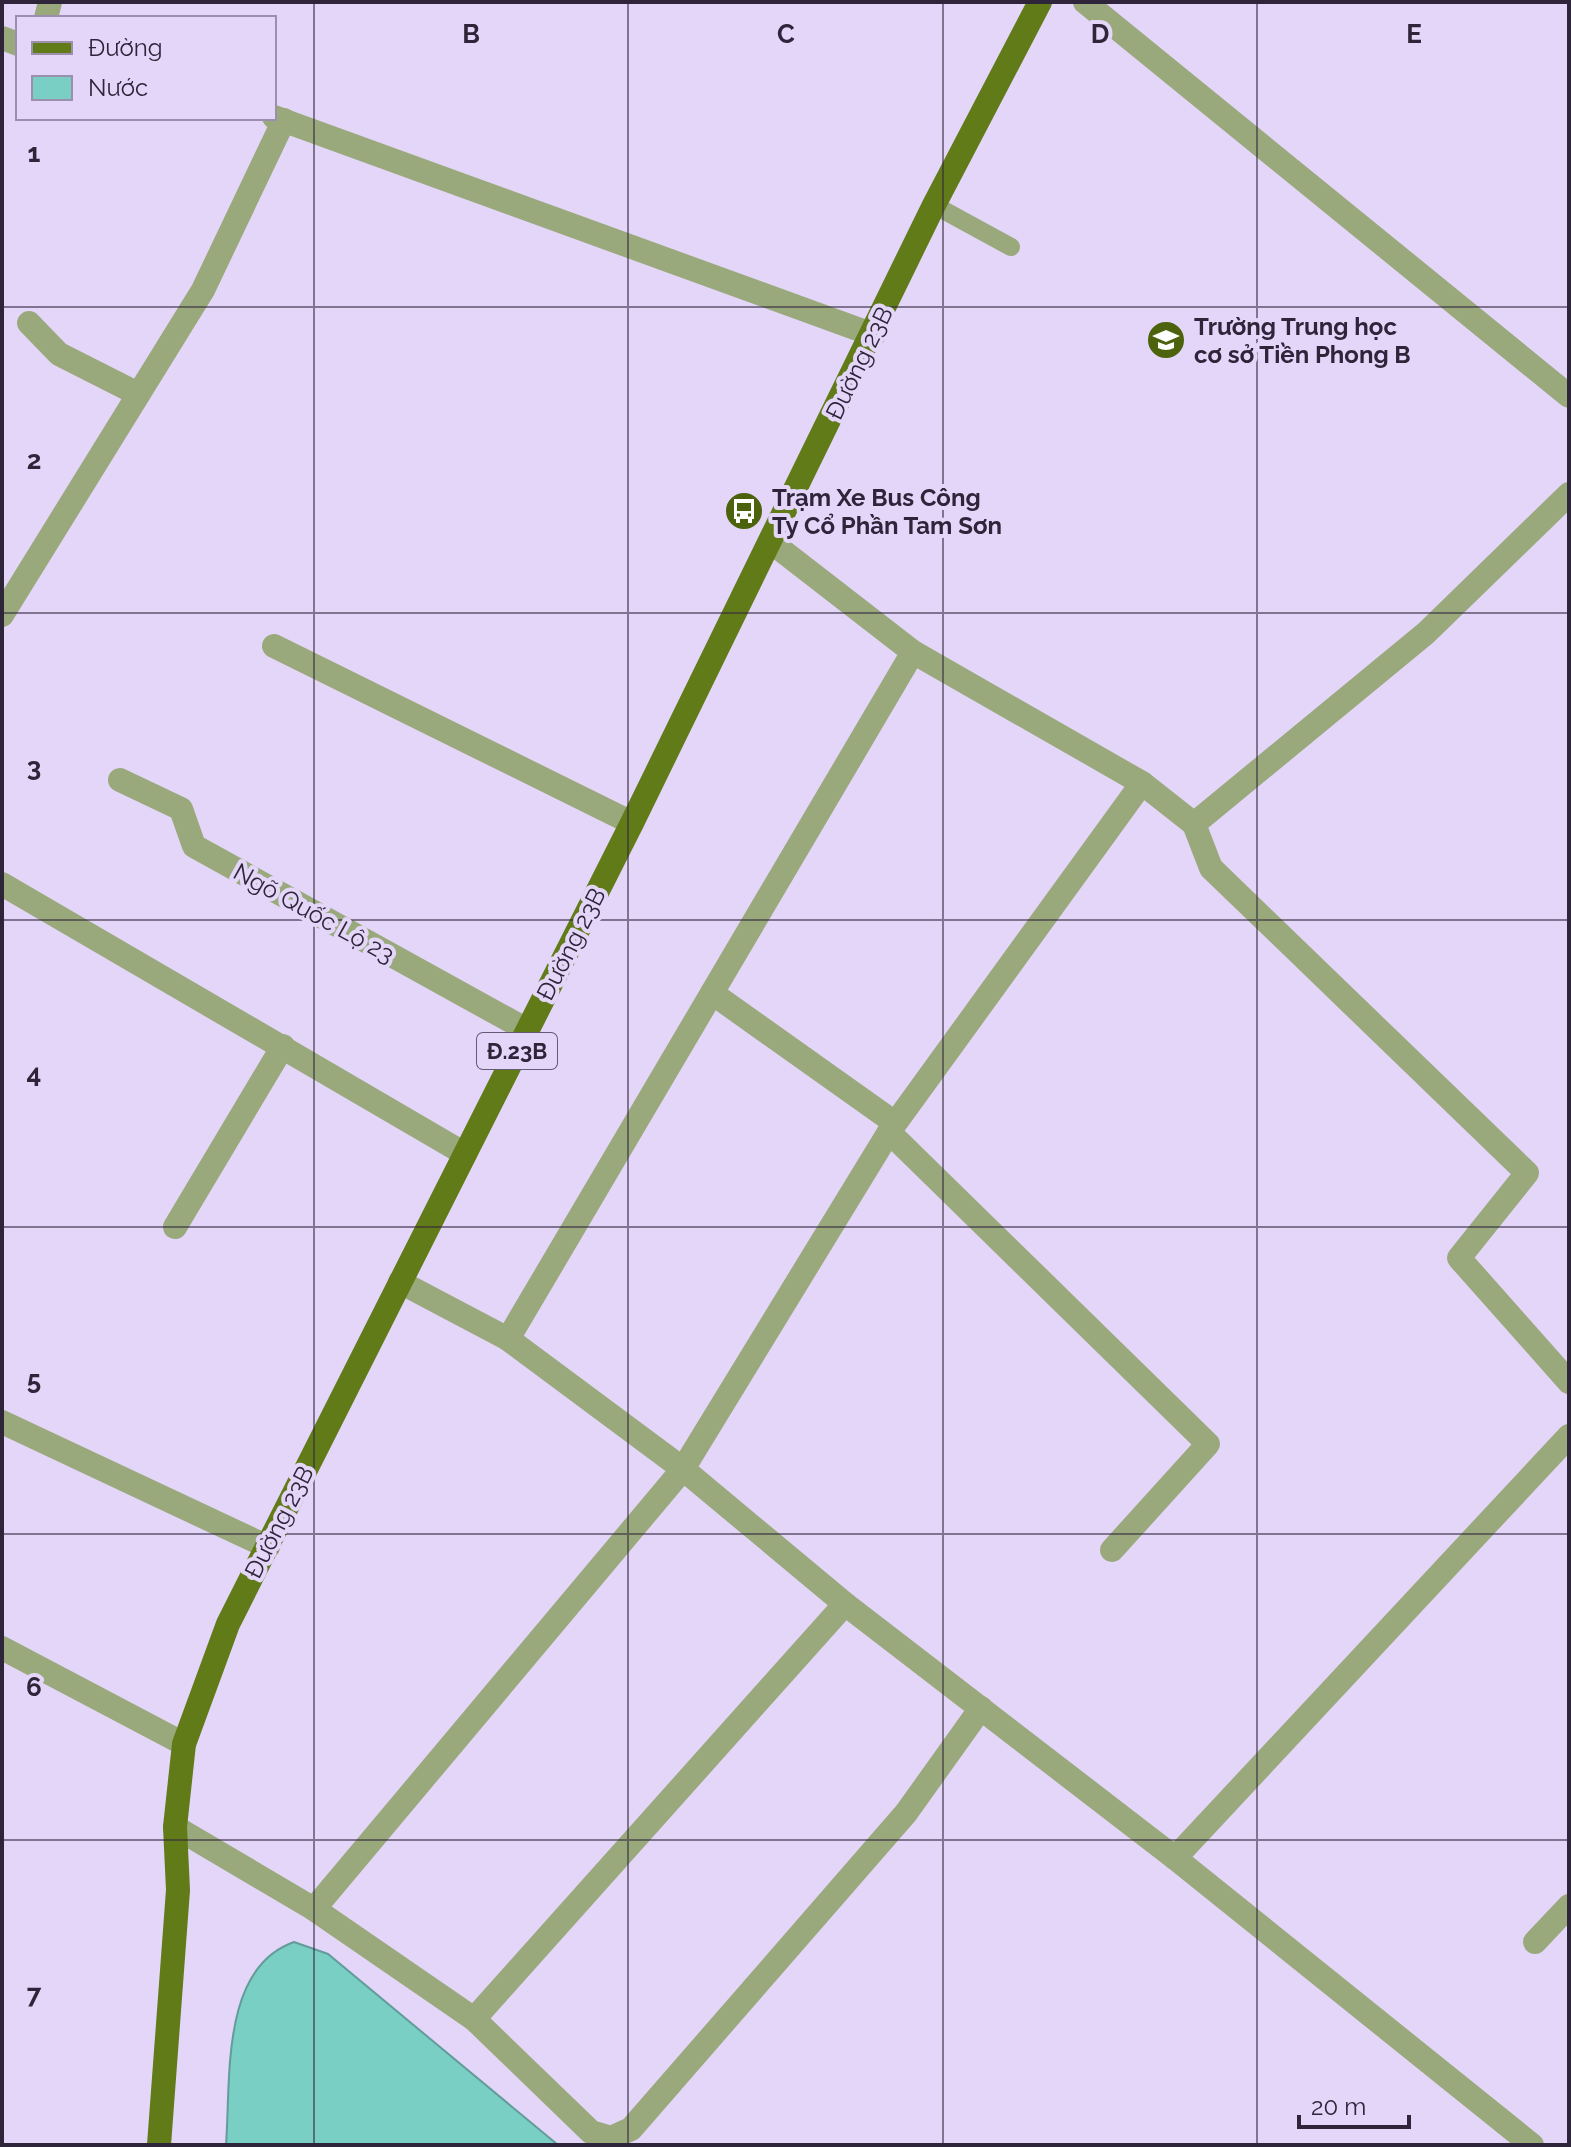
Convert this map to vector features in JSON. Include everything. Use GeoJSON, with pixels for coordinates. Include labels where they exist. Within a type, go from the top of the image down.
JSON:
{"type":"FeatureCollection","features":[{"type":"Feature","properties":{"kind":"main road","name":"Đường 23B"},"geometry":{"type":"LineString","coordinates":[[159,2145],[178,1890],[175,1827],[184,1744],[228,1624],[632,823],[874,335],[934,205],[1040,2]]}},
{"type":"Feature","properties":{"kind":"street"},"geometry":{"type":"LineString","coordinates":[[1085,2],[1569,396]]}},
{"type":"Feature","properties":{"kind":"street"},"geometry":{"type":"LineString","coordinates":[[2,615],[203,290],[279,119],[874,335]]}},
{"type":"Feature","properties":{"kind":"street"},"geometry":{"type":"LineString","coordinates":[[29,323],[59,354],[138,394]]}},
{"type":"Feature","properties":{"kind":"street"},"geometry":{"type":"LineString","coordinates":[[1194,824],[1426,633],[1569,494]]}},
{"type":"Feature","properties":{"kind":"street"},"geometry":{"type":"LineString","coordinates":[[771,542],[913,652],[1142,783],[1194,824],[1211,868],[1527,1173],[1459,1258],[1569,1382]]}},
{"type":"Feature","properties":{"kind":"street"},"geometry":{"type":"LineString","coordinates":[[274,646],[632,823]]}},
{"type":"Feature","properties":{"kind":"street"},"geometry":{"type":"LineString","coordinates":[[508,1339],[913,652]]}},
{"type":"Feature","properties":{"kind":"street","name":"Ngõ Quốc Lộ 23"},"geometry":{"type":"LineString","coordinates":[[120,780],[181,809],[194,846],[527,1030]]}},
{"type":"Feature","properties":{"kind":"street"},"geometry":{"type":"LineString","coordinates":[[314,1909],[683,1469],[892,1127],[1142,783]]}},
{"type":"Feature","properties":{"kind":"street"},"geometry":{"type":"LineString","coordinates":[[2,884],[465,1154]]}},
{"type":"Feature","properties":{"kind":"street"},"geometry":{"type":"LineString","coordinates":[[712,993],[892,1127],[1208,1444],[1112,1550]]}},
{"type":"Feature","properties":{"kind":"street"},"geometry":{"type":"LineString","coordinates":[[175,1227],[283,1046]]}},
{"type":"Feature","properties":{"kind":"street"},"geometry":{"type":"LineString","coordinates":[[400,1282],[508,1339],[683,1469],[845,1604],[1175,1858],[1532,2145]]}},
{"type":"Feature","properties":{"kind":"street"},"geometry":{"type":"LineString","coordinates":[[2,1422],[268,1547]]}},
{"type":"Feature","properties":{"kind":"street"},"geometry":{"type":"LineString","coordinates":[[1175,1858],[1569,1436]]}},
{"type":"Feature","properties":{"kind":"street"},"geometry":{"type":"LineString","coordinates":[[474,2019],[845,1604]]}},
{"type":"Feature","properties":{"kind":"street"},"geometry":{"type":"LineString","coordinates":[[2,1648],[184,1744]]}},
{"type":"Feature","properties":{"kind":"street"},"geometry":{"type":"LineString","coordinates":[[175,1827],[314,1909],[474,2019],[591,2132],[611,2138],[631,2129],[906,1813],[981,1708]]}},
{"type":"Feature","properties":{"kind":"street"},"geometry":{"type":"LineString","coordinates":[[1535,1942],[1569,1906]]}},
{"type":"Feature","properties":{"kind":"lane"},"geometry":{"type":"LineString","coordinates":[[934,205],[1011,247]]}},
{"type":"Feature","properties":{"kind":"water"},"geometry":{"type":"Polygon","coordinates":[[[294,1942],[328,1954],[558,2145],[226,2145],[230,2059],[241,2001],[253,1976],[270,1956],[294,1942]]]}},
{"type":"Feature","properties":{"kind":"place","name":"Trường Trung học cơ sở Tiền Phong B"},"geometry":{"type":"Point","coordinates":[1166,340]}},
{"type":"Feature","properties":{"kind":"place","name":"Trạm Xe Bus Công Ty Cổ Phần Tam Sơn"},"geometry":{"type":"Point","coordinates":[744,511]}}]}
